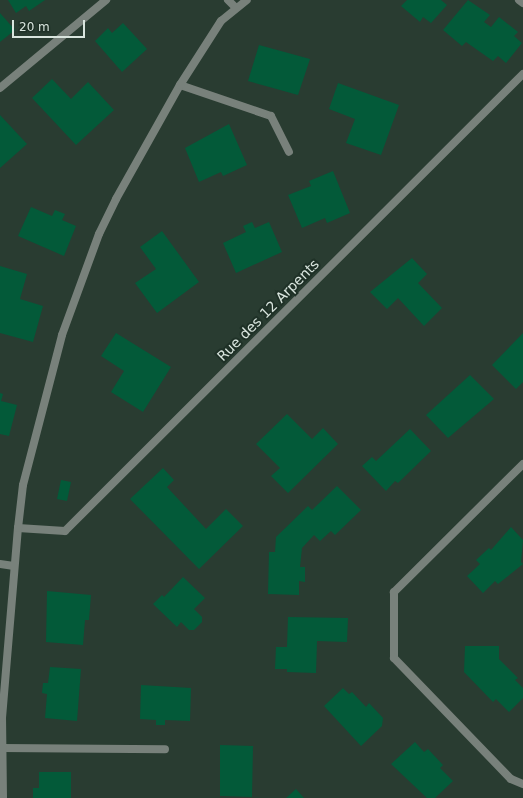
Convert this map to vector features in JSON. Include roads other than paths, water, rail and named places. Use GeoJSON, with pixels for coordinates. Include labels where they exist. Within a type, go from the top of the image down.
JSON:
{"type":"FeatureCollection","features":[{"type":"Feature","properties":{"kind":"street"},"geometry":{"type":"LineString","coordinates":[[0,88],[106,0]]}},
{"type":"Feature","properties":{"kind":"street"},"geometry":{"type":"LineString","coordinates":[[228,0],[236,8]]}},
{"type":"Feature","properties":{"kind":"street"},"geometry":{"type":"LineString","coordinates":[[3,798],[2,718],[14,566],[23,485],[41,409],[77,291],[116,199],[180,84],[221,21],[246,0]]}},
{"type":"Feature","properties":{"kind":"street"},"geometry":{"type":"LineString","coordinates":[[519,0],[523,3]]}},
{"type":"Feature","properties":{"kind":"street","name":"Rue des 12 Arpents"},"geometry":{"type":"LineString","coordinates":[[18,528],[65,531],[523,74]]}},
{"type":"Feature","properties":{"kind":"street"},"geometry":{"type":"LineString","coordinates":[[180,84],[271,116],[289,152]]}},
{"type":"Feature","properties":{"kind":"street"},"geometry":{"type":"LineString","coordinates":[[523,464],[394,592],[394,658],[511,779],[523,784]]}},
{"type":"Feature","properties":{"kind":"street"},"geometry":{"type":"LineString","coordinates":[[0,564],[14,566]]}},
{"type":"Feature","properties":{"kind":"street"},"geometry":{"type":"LineString","coordinates":[[2,748],[165,749]]}}]}
